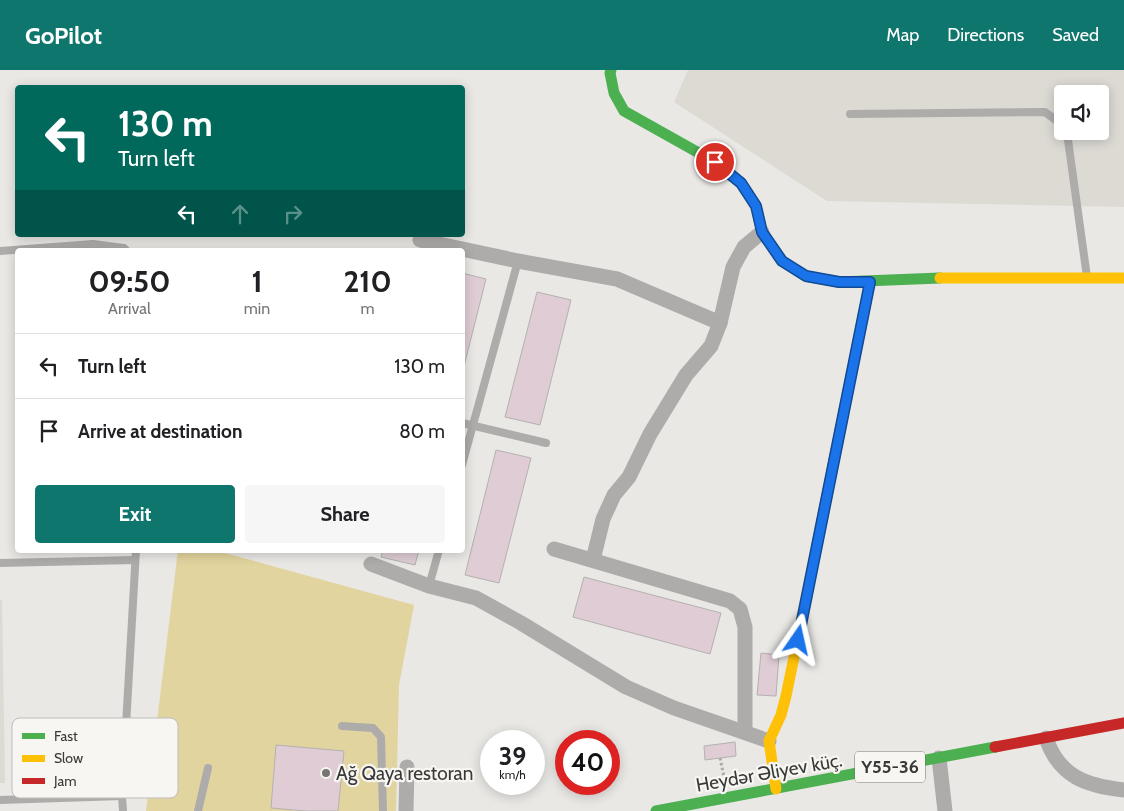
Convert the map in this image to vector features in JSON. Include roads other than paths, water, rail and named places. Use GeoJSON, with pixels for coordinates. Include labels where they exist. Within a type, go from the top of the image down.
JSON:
{"type":"FeatureCollection","features":[{"type":"Feature","properties":{"kind":"main road"},"geometry":{"type":"LineString","coordinates":[[611,70],[614,93],[624,111],[715,162],[741,183],[756,206],[762,232],[782,261],[806,276],[839,282],[944,278],[1124,278]]}},
{"type":"Feature","properties":{"kind":"main road"},"geometry":{"type":"LineString","coordinates":[[776,789],[769,741],[781,715],[786,696],[870,282]]}},
{"type":"Feature","properties":{"kind":"main road","name":"Heydər Əliyev küç."},"geometry":{"type":"LineString","coordinates":[[656,811],[1124,723]]}},
{"type":"Feature","properties":{"kind":"street"},"geometry":{"type":"LineString","coordinates":[[593,560],[602,519],[614,495],[629,477],[650,434],[686,375],[711,346],[720,323],[733,268],[744,247],[762,232]]}},
{"type":"Feature","properties":{"kind":"street"},"geometry":{"type":"LineString","coordinates":[[420,240],[456,248]]}},
{"type":"Feature","properties":{"kind":"street"},"geometry":{"type":"LineString","coordinates":[[465,250],[518,262],[617,279],[720,323]]}},
{"type":"Feature","properties":{"kind":"street"},"geometry":{"type":"LineString","coordinates":[[554,549],[730,601],[740,609],[745,627],[745,732]]}},
{"type":"Feature","properties":{"kind":"street"},"geometry":{"type":"LineString","coordinates":[[371,564],[429,586],[476,598],[626,687],[674,708],[769,741]]}},
{"type":"Feature","properties":{"kind":"street"},"geometry":{"type":"LineString","coordinates":[[1046,738],[1050,749],[1064,768],[1076,778],[1100,787],[1124,790]]}},
{"type":"Feature","properties":{"kind":"street"},"geometry":{"type":"LineString","coordinates":[[939,758],[945,811]]}},
{"type":"Feature","properties":{"kind":"street"},"geometry":{"type":"LineString","coordinates":[[406,811],[407,767]]}},
{"type":"Feature","properties":{"kind":"lane"},"geometry":{"type":"LineString","coordinates":[[850,114],[1045,112],[1054,119]]}},
{"type":"Feature","properties":{"kind":"lane"},"geometry":{"type":"LineString","coordinates":[[1068,140],[1088,278]]}},
{"type":"Feature","properties":{"kind":"lane"},"geometry":{"type":"LineString","coordinates":[[40,248],[93,244],[124,248]]}},
{"type":"Feature","properties":{"kind":"lane"},"geometry":{"type":"LineString","coordinates":[[0,251],[15,250]]}},
{"type":"Feature","properties":{"kind":"lane"},"geometry":{"type":"LineString","coordinates":[[465,454],[518,262]]}},
{"type":"Feature","properties":{"kind":"lane"},"geometry":{"type":"LineString","coordinates":[[465,424],[546,443]]}},
{"type":"Feature","properties":{"kind":"lane"},"geometry":{"type":"LineString","coordinates":[[126,718],[136,553]]}},
{"type":"Feature","properties":{"kind":"lane"},"geometry":{"type":"LineString","coordinates":[[429,586],[438,553]]}},
{"type":"Feature","properties":{"kind":"lane"},"geometry":{"type":"LineString","coordinates":[[0,562],[135,560]]}},
{"type":"Feature","properties":{"kind":"lane"},"geometry":{"type":"LineString","coordinates":[[342,726],[373,728],[381,737],[383,811]]}},
{"type":"Feature","properties":{"kind":"lane"},"geometry":{"type":"LineString","coordinates":[[198,811],[208,768]]}},
{"type":"Feature","properties":{"kind":"lane"},"geometry":{"type":"LineString","coordinates":[[0,800],[61,798]]}},
{"type":"Feature","properties":{"kind":"lane"},"geometry":{"type":"LineString","coordinates":[[122,798],[122,811]]}},
{"type":"Feature","properties":{"kind":"place","name":"Ağ Qaya restoran"},"geometry":{"type":"Point","coordinates":[326,773]}}]}
